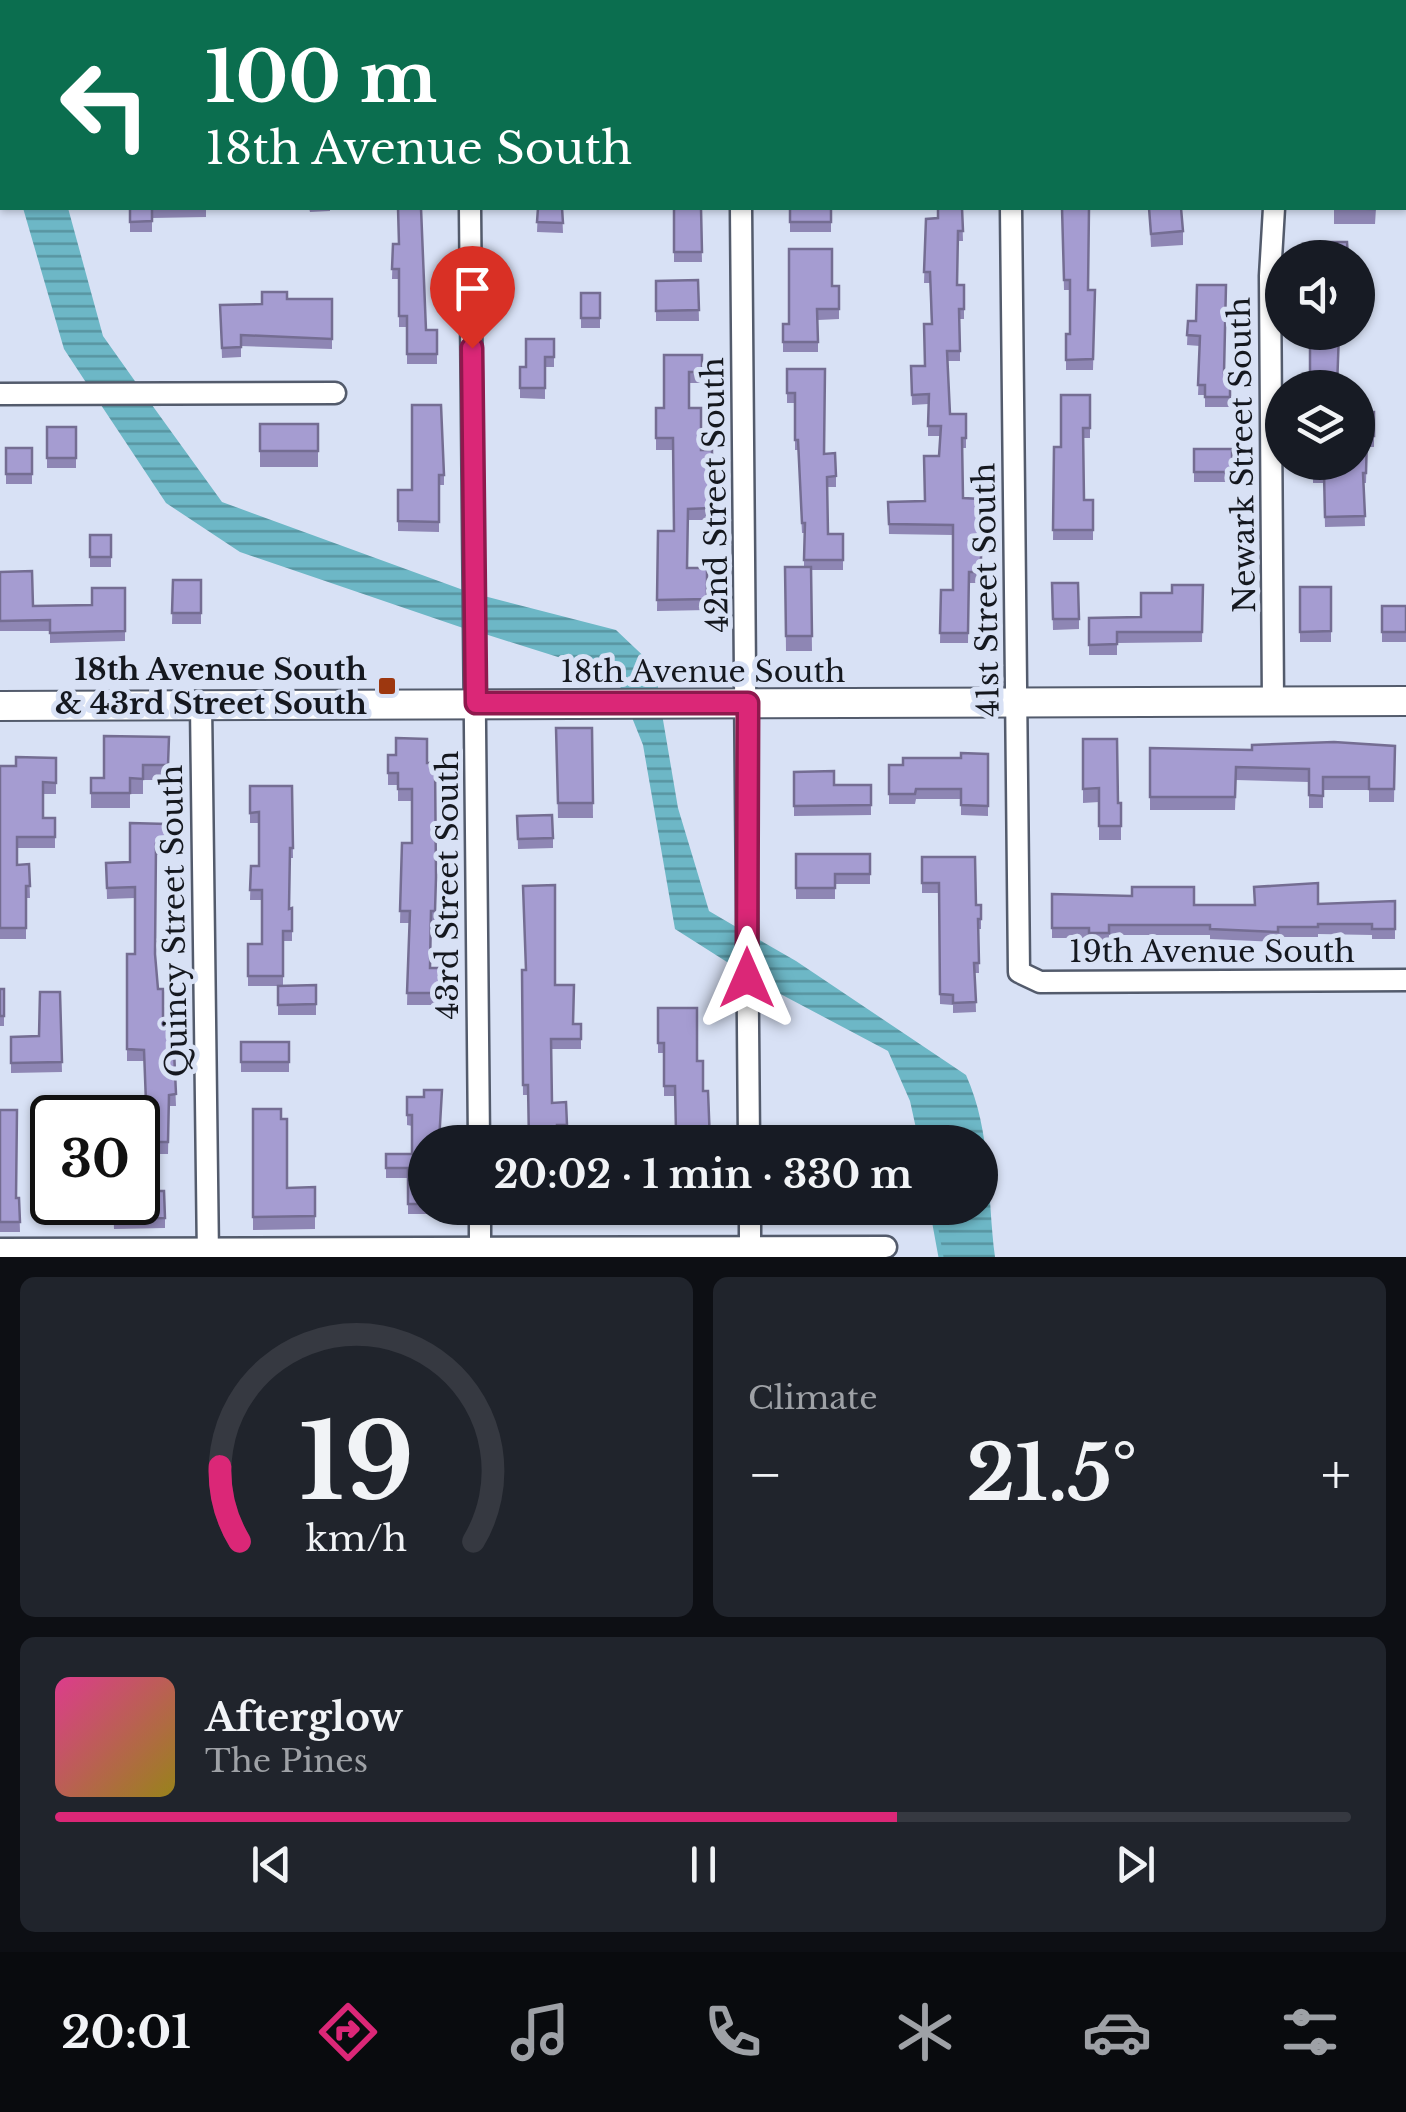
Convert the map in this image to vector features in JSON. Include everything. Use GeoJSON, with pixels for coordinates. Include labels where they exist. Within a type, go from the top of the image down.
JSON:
{"type":"FeatureCollection","features":[{"type":"Feature","properties":{"kind":"street","name":"43rd Street South"},"geometry":{"type":"LineString","coordinates":[[470,210],[479,1125]]}},
{"type":"Feature","properties":{"kind":"street","name":"42nd Street South"},"geometry":{"type":"LineString","coordinates":[[741,210],[749,1125]]}},
{"type":"Feature","properties":{"kind":"street","name":"41st Street South"},"geometry":{"type":"LineString","coordinates":[[1011,210],[1020,972]]}},
{"type":"Feature","properties":{"kind":"street","name":"Newark Street South"},"geometry":{"type":"LineString","coordinates":[[1273,702],[1270,276],[1274,210]]}},
{"type":"Feature","properties":{"kind":"street"},"geometry":{"type":"LineString","coordinates":[[0,394],[334,393]]}},
{"type":"Feature","properties":{"kind":"street","name":"18th Avenue South"},"geometry":{"type":"LineString","coordinates":[[0,706],[1406,701]]}},
{"type":"Feature","properties":{"kind":"street","name":"Quincy Street South"},"geometry":{"type":"LineString","coordinates":[[201,705],[208,1252]]}},
{"type":"Feature","properties":{"kind":"street","name":"19th Avenue South"},"geometry":{"type":"LineString","coordinates":[[1020,972],[1040,982],[1406,980]]}},
{"type":"Feature","properties":{"kind":"street"},"geometry":{"type":"LineString","coordinates":[[480,1225],[480,1252]]}},
{"type":"Feature","properties":{"kind":"street"},"geometry":{"type":"LineString","coordinates":[[750,1225],[750,1251]]}},
{"type":"Feature","properties":{"kind":"street"},"geometry":{"type":"LineString","coordinates":[[0,1249],[480,1252],[886,1247]]}},
{"type":"Feature","properties":{"kind":"water"},"geometry":{"type":"Polygon","coordinates":[[[24,210],[69,210],[103,336],[137,384],[87,384],[64,349],[24,210]]]}},
{"type":"Feature","properties":{"kind":"water"},"geometry":{"type":"Polygon","coordinates":[[[101,405],[152,405],[222,502],[466,591],[466,629],[240,552],[166,503],[101,405]]]}},
{"type":"Feature","properties":{"kind":"water"},"geometry":{"type":"Polygon","coordinates":[[[484,596],[616,630],[654,666],[659,693],[623,693],[615,675],[485,634],[484,596]]]}},
{"type":"Feature","properties":{"kind":"water"},"geometry":{"type":"Polygon","coordinates":[[[662,714],[678,808],[709,911],[738,928],[738,969],[675,929],[643,745],[631,715],[662,714]]]}},
{"type":"Feature","properties":{"kind":"water"},"geometry":{"type":"Polygon","coordinates":[[[756,938],[966,1075],[981,1125],[915,1125],[910,1101],[888,1051],[756,981],[756,938]]]}},
{"type":"Feature","properties":{"kind":"water"},"geometry":{"type":"Polygon","coordinates":[[[936,1225],[992,1225],[995,1257],[942,1257],[936,1225]]]}},
{"type":"Feature","properties":{"kind":"building"},"geometry":{"type":"Polygon","coordinates":[[[130,210],[152,210],[152,221],[130,222],[130,210]]]}},
{"type":"Feature","properties":{"kind":"building"},"geometry":{"type":"Polygon","coordinates":[[[398,210],[421,210],[426,330],[437,330],[437,354],[407,354],[407,316],[399,316],[399,269],[392,269],[393,244],[399,244],[398,210]]]}},
{"type":"Feature","properties":{"kind":"building"},"geometry":{"type":"Polygon","coordinates":[[[538,210],[562,210],[563,223],[537,222],[538,210]]]}},
{"type":"Feature","properties":{"kind":"building"},"geometry":{"type":"Polygon","coordinates":[[[674,210],[701,210],[702,252],[674,252],[674,210]]]}},
{"type":"Feature","properties":{"kind":"building"},"geometry":{"type":"Polygon","coordinates":[[[790,210],[831,210],[831,222],[790,222],[790,210]]]}},
{"type":"Feature","properties":{"kind":"building"},"geometry":{"type":"Polygon","coordinates":[[[938,210],[962,210],[957,285],[964,285],[964,309],[959,309],[960,351],[947,351],[950,414],[966,414],[966,438],[962,438],[963,498],[981,499],[981,572],[969,572],[968,633],[940,633],[941,590],[953,590],[953,525],[889,524],[888,502],[925,501],[924,456],[939,456],[941,426],[928,426],[929,394],[912,395],[911,366],[925,366],[924,324],[932,324],[930,272],[924,272],[926,219],[938,218],[938,210]]]}},
{"type":"Feature","properties":{"kind":"building"},"geometry":{"type":"Polygon","coordinates":[[[1062,210],[1089,210],[1088,290],[1095,290],[1093,359],[1066,360],[1070,280],[1064,280],[1062,210]]]}},
{"type":"Feature","properties":{"kind":"building"},"geometry":{"type":"Polygon","coordinates":[[[1149,210],[1181,210],[1183,231],[1151,234],[1149,210]]]}},
{"type":"Feature","properties":{"kind":"building"},"geometry":{"type":"Polygon","coordinates":[[[789,249],[832,249],[832,286],[839,286],[839,309],[817,309],[818,342],[783,342],[783,324],[789,324],[789,249]]]}},
{"type":"Feature","properties":{"kind":"building"},"geometry":{"type":"Polygon","coordinates":[[[698,280],[699,310],[656,311],[656,281],[698,280]]]}},
{"type":"Feature","properties":{"kind":"building"},"geometry":{"type":"Polygon","coordinates":[[[1197,285],[1226,285],[1224,373],[1230,373],[1230,397],[1205,397],[1205,385],[1198,385],[1200,336],[1187,335],[1188,321],[1196,321],[1197,285]]]}},
{"type":"Feature","properties":{"kind":"building"},"geometry":{"type":"Polygon","coordinates":[[[262,292],[287,292],[287,299],[332,299],[332,339],[241,335],[241,347],[222,348],[220,305],[262,304],[262,292]]]}},
{"type":"Feature","properties":{"kind":"building"},"geometry":{"type":"Polygon","coordinates":[[[581,293],[600,293],[600,318],[581,318],[581,293]]]}},
{"type":"Feature","properties":{"kind":"building"},"geometry":{"type":"Polygon","coordinates":[[[526,339],[554,339],[554,357],[545,357],[545,388],[520,388],[520,367],[526,367],[526,339]]]}},
{"type":"Feature","properties":{"kind":"building"},"geometry":{"type":"Polygon","coordinates":[[[1310,350],[1338,350],[1338,370],[1310,370],[1310,350]]]}},
{"type":"Feature","properties":{"kind":"building"},"geometry":{"type":"Polygon","coordinates":[[[664,355],[702,355],[702,372],[689,372],[689,408],[701,408],[701,450],[712,450],[712,508],[688,509],[687,568],[707,568],[707,599],[657,600],[658,531],[674,531],[673,438],[656,438],[656,408],[664,408],[664,355]]]}},
{"type":"Feature","properties":{"kind":"building"},"geometry":{"type":"Polygon","coordinates":[[[787,369],[825,369],[824,454],[835,453],[836,476],[827,477],[828,534],[843,534],[843,560],[804,560],[795,393],[787,393],[787,369]]]}},
{"type":"Feature","properties":{"kind":"building"},"geometry":{"type":"Polygon","coordinates":[[[1061,395],[1090,395],[1090,428],[1083,428],[1084,500],[1093,500],[1093,530],[1053,530],[1054,447],[1061,447],[1061,395]]]}},
{"type":"Feature","properties":{"kind":"building"},"geometry":{"type":"Polygon","coordinates":[[[412,405],[441,405],[444,475],[439,475],[439,522],[398,521],[398,490],[412,490],[412,405]]]}},
{"type":"Feature","properties":{"kind":"building"},"geometry":{"type":"Polygon","coordinates":[[[260,424],[318,424],[318,451],[260,451],[260,424]]]}},
{"type":"Feature","properties":{"kind":"building"},"geometry":{"type":"Polygon","coordinates":[[[47,427],[76,427],[76,458],[47,458],[47,427]]]}},
{"type":"Feature","properties":{"kind":"building"},"geometry":{"type":"Polygon","coordinates":[[[6,448],[32,448],[32,474],[6,474],[6,448]]]}},
{"type":"Feature","properties":{"kind":"building"},"geometry":{"type":"Polygon","coordinates":[[[1194,449],[1232,449],[1232,472],[1194,472],[1194,449]]]}},
{"type":"Feature","properties":{"kind":"building"},"geometry":{"type":"Polygon","coordinates":[[[1324,480],[1363,480],[1365,516],[1325,517],[1324,480]]]}},
{"type":"Feature","properties":{"kind":"building"},"geometry":{"type":"Polygon","coordinates":[[[90,535],[111,535],[111,557],[90,557],[90,535]]]}},
{"type":"Feature","properties":{"kind":"building"},"geometry":{"type":"Polygon","coordinates":[[[785,567],[811,567],[812,636],[786,636],[785,567]]]}},
{"type":"Feature","properties":{"kind":"building"},"geometry":{"type":"Polygon","coordinates":[[[32,571],[33,606],[92,605],[92,588],[125,588],[125,631],[50,633],[50,620],[0,621],[0,572],[32,571]]]}},
{"type":"Feature","properties":{"kind":"building"},"geometry":{"type":"Polygon","coordinates":[[[173,580],[201,580],[201,613],[172,613],[173,580]]]}},
{"type":"Feature","properties":{"kind":"building"},"geometry":{"type":"Polygon","coordinates":[[[1052,583],[1078,583],[1079,619],[1053,619],[1052,583]]]}},
{"type":"Feature","properties":{"kind":"building"},"geometry":{"type":"Polygon","coordinates":[[[1172,585],[1203,585],[1202,632],[1117,632],[1117,644],[1089,645],[1089,618],[1141,617],[1141,593],[1172,593],[1172,585]]]}},
{"type":"Feature","properties":{"kind":"building"},"geometry":{"type":"Polygon","coordinates":[[[1300,587],[1331,587],[1331,631],[1300,632],[1300,587]]]}},
{"type":"Feature","properties":{"kind":"building"},"geometry":{"type":"Polygon","coordinates":[[[1382,606],[1406,606],[1406,632],[1382,632],[1382,606]]]}},
{"type":"Feature","properties":{"kind":"building"},"geometry":{"type":"Polygon","coordinates":[[[556,728],[592,728],[593,803],[558,803],[556,728]]]}},
{"type":"Feature","properties":{"kind":"building"},"geometry":{"type":"Polygon","coordinates":[[[104,736],[169,737],[168,765],[143,765],[143,779],[130,778],[130,793],[91,793],[91,778],[104,778],[104,736]]]}},
{"type":"Feature","properties":{"kind":"building"},"geometry":{"type":"Polygon","coordinates":[[[396,738],[427,739],[427,763],[435,763],[436,877],[430,968],[443,968],[443,993],[407,993],[410,911],[400,911],[402,843],[412,843],[412,789],[398,789],[398,773],[388,773],[388,755],[396,755],[396,738]]]}},
{"type":"Feature","properties":{"kind":"building"},"geometry":{"type":"Polygon","coordinates":[[[1083,739],[1117,739],[1121,826],[1099,826],[1099,788],[1083,789],[1083,739]]]}},
{"type":"Feature","properties":{"kind":"building"},"geometry":{"type":"Polygon","coordinates":[[[1334,742],[1395,746],[1394,789],[1369,789],[1369,777],[1323,777],[1323,796],[1309,795],[1309,769],[1236,767],[1235,797],[1150,797],[1150,748],[1252,750],[1252,745],[1334,742]]]}},
{"type":"Feature","properties":{"kind":"building"},"geometry":{"type":"Polygon","coordinates":[[[961,753],[988,754],[988,806],[961,805],[961,789],[916,789],[915,794],[889,794],[889,765],[903,765],[903,758],[961,758],[961,753]]]}},
{"type":"Feature","properties":{"kind":"building"},"geometry":{"type":"Polygon","coordinates":[[[16,757],[56,758],[56,783],[43,782],[43,818],[55,818],[55,837],[17,837],[17,865],[29,864],[26,928],[0,928],[0,766],[16,766],[16,757]]]}},
{"type":"Feature","properties":{"kind":"building"},"geometry":{"type":"Polygon","coordinates":[[[834,771],[834,785],[871,785],[871,805],[794,806],[794,772],[834,771]]]}},
{"type":"Feature","properties":{"kind":"building"},"geometry":{"type":"Polygon","coordinates":[[[250,786],[292,786],[292,931],[283,931],[283,976],[248,976],[248,944],[262,944],[262,890],[250,890],[251,866],[259,866],[259,812],[250,813],[250,786]]]}},
{"type":"Feature","properties":{"kind":"building"},"geometry":{"type":"Polygon","coordinates":[[[552,815],[553,838],[518,839],[517,816],[552,815]]]}},
{"type":"Feature","properties":{"kind":"building"},"geometry":{"type":"Polygon","coordinates":[[[130,823],[167,824],[167,844],[156,844],[155,954],[158,989],[163,989],[163,1028],[173,1028],[176,1094],[169,1095],[168,1142],[160,1142],[160,1095],[146,1095],[144,1050],[127,1049],[127,954],[135,954],[135,887],[107,888],[106,863],[130,862],[130,823]]]}},
{"type":"Feature","properties":{"kind":"building"},"geometry":{"type":"Polygon","coordinates":[[[796,854],[870,854],[870,874],[835,874],[835,888],[796,888],[796,854]]]}},
{"type":"Feature","properties":{"kind":"building"},"geometry":{"type":"Polygon","coordinates":[[[922,857],[975,857],[976,905],[981,905],[979,963],[974,963],[976,1002],[953,1003],[953,995],[940,994],[939,883],[922,883],[922,857]]]}},
{"type":"Feature","properties":{"kind":"building"},"geometry":{"type":"Polygon","coordinates":[[[1318,883],[1318,904],[1395,901],[1395,929],[1372,929],[1372,924],[1278,927],[1278,932],[1210,929],[1210,925],[1109,925],[1109,933],[1089,933],[1089,928],[1052,928],[1052,894],[1132,896],[1132,887],[1194,887],[1194,905],[1255,905],[1254,887],[1318,883]]]}},
{"type":"Feature","properties":{"kind":"building"},"geometry":{"type":"Polygon","coordinates":[[[555,885],[555,985],[574,985],[573,1024],[581,1024],[581,1039],[551,1039],[552,1103],[566,1102],[567,1125],[529,1125],[528,1085],[523,1085],[523,886],[555,885]]]}},
{"type":"Feature","properties":{"kind":"building"},"geometry":{"type":"Polygon","coordinates":[[[316,985],[316,1004],[278,1005],[278,986],[316,985]]]}},
{"type":"Feature","properties":{"kind":"building"},"geometry":{"type":"Polygon","coordinates":[[[0,989],[4,989],[4,1016],[0,1016],[0,989]]]}},
{"type":"Feature","properties":{"kind":"building"},"geometry":{"type":"Polygon","coordinates":[[[40,992],[60,992],[62,1062],[11,1063],[11,1037],[39,1036],[40,992]]]}},
{"type":"Feature","properties":{"kind":"building"},"geometry":{"type":"Polygon","coordinates":[[[658,1008],[697,1008],[697,1061],[703,1061],[709,1125],[676,1125],[675,1086],[664,1086],[664,1043],[658,1043],[658,1008]]]}},
{"type":"Feature","properties":{"kind":"building"},"geometry":{"type":"Polygon","coordinates":[[[241,1042],[289,1042],[289,1062],[241,1062],[241,1042]]]}},
{"type":"Feature","properties":{"kind":"building"},"geometry":{"type":"Polygon","coordinates":[[[424,1090],[442,1090],[440,1125],[412,1125],[412,1115],[407,1115],[407,1097],[424,1097],[424,1090]]]}},
{"type":"Feature","properties":{"kind":"building"},"geometry":{"type":"Polygon","coordinates":[[[253,1109],[281,1109],[281,1119],[287,1119],[287,1188],[315,1187],[315,1216],[253,1217],[253,1109]]]}},
{"type":"Feature","properties":{"kind":"building"},"geometry":{"type":"Polygon","coordinates":[[[0,1110],[17,1110],[16,1198],[20,1222],[0,1222],[0,1110]]]}},
{"type":"Feature","properties":{"kind":"building"},"geometry":{"type":"Polygon","coordinates":[[[386,1154],[408,1154],[408,1168],[386,1168],[386,1154]]]}},
{"type":"Feature","properties":{"kind":"building"},"geometry":{"type":"Polygon","coordinates":[[[160,1191],[164,1191],[165,1218],[160,1218],[160,1191]]]}},
{"type":"Feature","properties":{"kind":"waterway"},"geometry":{"type":"LineString","coordinates":[[935,1225],[941,1257]]}},
{"type":"Feature","properties":{"kind":"place","name":"18th Avenue South & 43rd Street South"},"geometry":{"type":"Point","coordinates":[387,686]}},
{"type":"Feature","properties":{"kind":"route"},"geometry":{"type":"LineString","coordinates":[[472,348],[476,703],[748,703],[747,978]]}}]}
